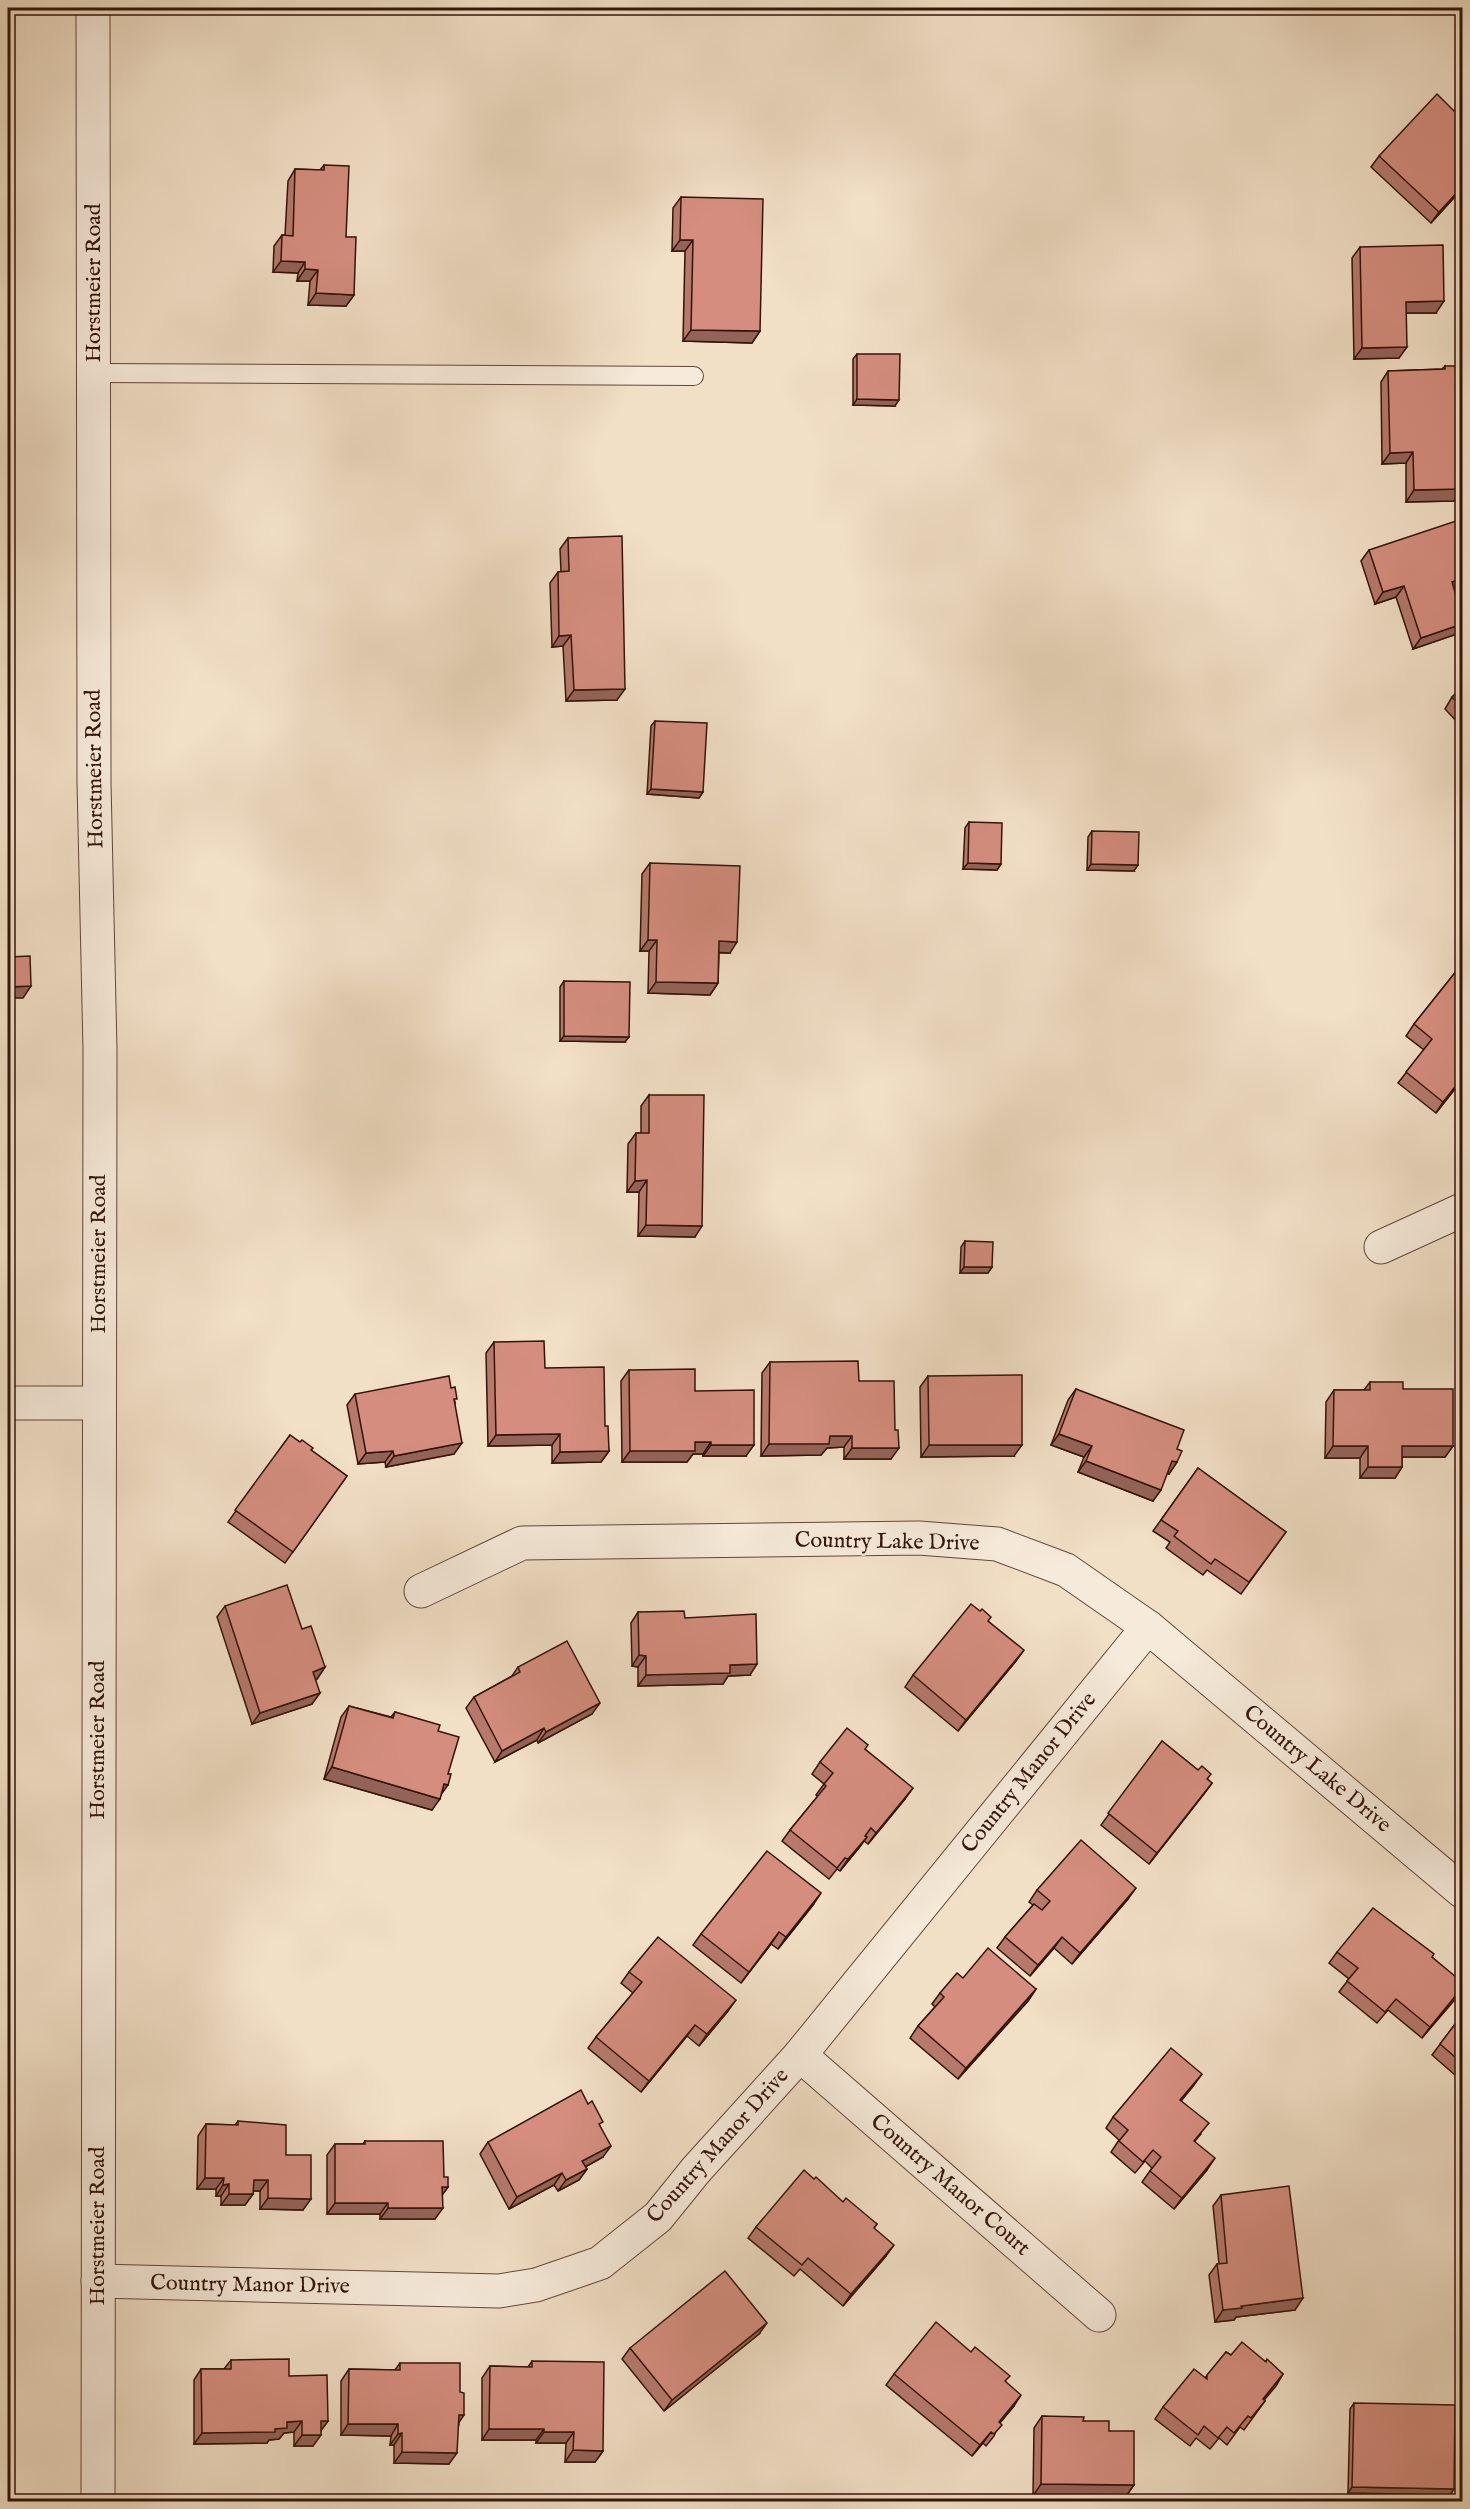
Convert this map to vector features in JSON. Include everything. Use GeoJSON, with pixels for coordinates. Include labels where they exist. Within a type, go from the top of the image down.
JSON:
{"type":"FeatureCollection","features":[{"type":"Feature","properties":{"kind":"street","name":"Horstmeier Road"},"geometry":{"type":"LineString","coordinates":[[93,8],[94,782],[100,1050],[98,2502]]}},
{"type":"Feature","properties":{"kind":"street"},"geometry":{"type":"LineString","coordinates":[[1381,1247],[1462,1210]]}},
{"type":"Feature","properties":{"kind":"street"},"geometry":{"type":"LineString","coordinates":[[8,1403],[98,1403]]}},
{"type":"Feature","properties":{"kind":"street","name":"Country Lake Drive"},"geometry":{"type":"LineString","coordinates":[[421,1591],[522,1543],[919,1538],[997,1544],[1066,1570],[1148,1627],[1462,1891]]}},
{"type":"Feature","properties":{"kind":"street","name":"Country Manor Drive"},"geometry":{"type":"LineString","coordinates":[[98,2281],[499,2291],[536,2285],[600,2264],[658,2217],[696,2170],[800,2055],[1148,1627]]}},
{"type":"Feature","properties":{"kind":"street","name":"Country Manor Court"},"geometry":{"type":"LineString","coordinates":[[800,2055],[1099,2315]]}},
{"type":"Feature","properties":{"kind":"lane"},"geometry":{"type":"LineString","coordinates":[[94,373],[694,376]]}},
{"type":"Feature","properties":{"kind":"building"},"geometry":{"type":"Polygon","coordinates":[[[1437,94],[1454,111],[1462,102],[1462,187],[1439,212],[1379,156],[1437,94]]]}},
{"type":"Feature","properties":{"kind":"building"},"geometry":{"type":"Polygon","coordinates":[[[324,165],[349,166],[346,237],[356,237],[354,295],[316,293],[318,270],[305,269],[305,262],[281,261],[282,235],[293,236],[295,169],[324,170],[324,165]]]}},
{"type":"Feature","properties":{"kind":"building"},"geometry":{"type":"Polygon","coordinates":[[[681,197],[763,199],[760,331],[691,330],[693,240],[680,240],[681,197]]]}},
{"type":"Feature","properties":{"kind":"building"},"geometry":{"type":"Polygon","coordinates":[[[1443,245],[1444,301],[1406,302],[1407,347],[1362,348],[1360,247],[1443,245]]]}},
{"type":"Feature","properties":{"kind":"building"},"geometry":{"type":"Polygon","coordinates":[[[857,354],[900,354],[899,400],[857,399],[857,354]]]}},
{"type":"Feature","properties":{"kind":"building"},"geometry":{"type":"Polygon","coordinates":[[[1445,366],[1462,366],[1462,421],[1460,421],[1462,489],[1414,490],[1413,452],[1390,453],[1388,371],[1445,369],[1445,366]]]}},
{"type":"Feature","properties":{"kind":"building"},"geometry":{"type":"Polygon","coordinates":[[[1462,519],[1462,578],[1452,582],[1462,616],[1462,624],[1421,638],[1404,586],[1383,592],[1369,550],[1462,519]]]}},
{"type":"Feature","properties":{"kind":"building"},"geometry":{"type":"Polygon","coordinates":[[[622,536],[625,689],[574,690],[571,635],[559,636],[558,572],[569,571],[568,538],[622,536]]]}},
{"type":"Feature","properties":{"kind":"building"},"geometry":{"type":"Polygon","coordinates":[[[1462,688],[1462,708],[1452,697],[1462,688]]]}},
{"type":"Feature","properties":{"kind":"building"},"geometry":{"type":"Polygon","coordinates":[[[655,721],[707,723],[703,792],[651,789],[655,721]]]}},
{"type":"Feature","properties":{"kind":"building"},"geometry":{"type":"Polygon","coordinates":[[[969,822],[1002,823],[1001,864],[968,863],[969,822]]]}},
{"type":"Feature","properties":{"kind":"building"},"geometry":{"type":"Polygon","coordinates":[[[1092,831],[1139,832],[1138,865],[1091,864],[1092,831]]]}},
{"type":"Feature","properties":{"kind":"building"},"geometry":{"type":"Polygon","coordinates":[[[650,863],[740,866],[737,942],[719,941],[718,983],[656,982],[657,940],[648,940],[650,863]]]}},
{"type":"Feature","properties":{"kind":"building"},"geometry":{"type":"Polygon","coordinates":[[[30,956],[31,986],[9,987],[8,996],[8,957],[30,956]]]}},
{"type":"Feature","properties":{"kind":"building"},"geometry":{"type":"Polygon","coordinates":[[[1462,964],[1462,1078],[1443,1102],[1406,1072],[1432,1039],[1414,1024],[1462,964]]]}},
{"type":"Feature","properties":{"kind":"building"},"geometry":{"type":"Polygon","coordinates":[[[564,981],[630,982],[629,1037],[564,1036],[564,981]]]}},
{"type":"Feature","properties":{"kind":"building"},"geometry":{"type":"Polygon","coordinates":[[[649,1095],[704,1095],[702,1226],[646,1225],[647,1180],[635,1181],[636,1133],[649,1133],[649,1095]]]}},
{"type":"Feature","properties":{"kind":"building"},"geometry":{"type":"Polygon","coordinates":[[[965,1241],[993,1242],[992,1267],[964,1267],[965,1241]]]}},
{"type":"Feature","properties":{"kind":"building"},"geometry":{"type":"Polygon","coordinates":[[[544,1341],[545,1368],[604,1367],[605,1426],[608,1426],[609,1451],[560,1452],[560,1434],[496,1435],[494,1342],[544,1341]]]}},
{"type":"Feature","properties":{"kind":"building"},"geometry":{"type":"Polygon","coordinates":[[[858,1361],[859,1381],[894,1381],[895,1430],[898,1430],[899,1448],[852,1448],[852,1436],[830,1436],[829,1444],[769,1444],[770,1362],[858,1361]]]}},
{"type":"Feature","properties":{"kind":"building"},"geometry":{"type":"Polygon","coordinates":[[[695,1369],[695,1391],[754,1390],[754,1445],[711,1445],[711,1442],[695,1442],[695,1451],[630,1451],[629,1370],[695,1369]]]}},
{"type":"Feature","properties":{"kind":"building"},"geometry":{"type":"Polygon","coordinates":[[[1022,1375],[1022,1445],[929,1445],[928,1376],[1022,1375]]]}},
{"type":"Feature","properties":{"kind":"building"},"geometry":{"type":"Polygon","coordinates":[[[449,1376],[451,1388],[455,1387],[457,1399],[454,1399],[462,1443],[394,1456],[393,1451],[366,1453],[355,1394],[449,1376]]]}},
{"type":"Feature","properties":{"kind":"building"},"geometry":{"type":"Polygon","coordinates":[[[1370,1382],[1403,1382],[1403,1389],[1453,1389],[1453,1446],[1402,1446],[1402,1467],[1368,1467],[1368,1446],[1333,1446],[1334,1390],[1370,1390],[1370,1382]]]}},
{"type":"Feature","properties":{"kind":"building"},"geometry":{"type":"Polygon","coordinates":[[[1076,1389],[1184,1430],[1177,1449],[1182,1451],[1177,1462],[1172,1461],[1161,1490],[1086,1461],[1092,1446],[1059,1434],[1076,1389]]]}},
{"type":"Feature","properties":{"kind":"building"},"geometry":{"type":"Polygon","coordinates":[[[290,1435],[300,1442],[302,1440],[313,1448],[311,1450],[347,1476],[293,1552],[235,1510],[290,1435]]]}},
{"type":"Feature","properties":{"kind":"building"},"geometry":{"type":"Polygon","coordinates":[[[1198,1468],[1286,1532],[1249,1582],[1215,1559],[1211,1564],[1174,1536],[1178,1531],[1161,1520],[1198,1468]]]}},
{"type":"Feature","properties":{"kind":"building"},"geometry":{"type":"Polygon","coordinates":[[[287,1585],[302,1629],[311,1626],[325,1667],[313,1672],[320,1693],[260,1713],[225,1606],[287,1585]]]}},
{"type":"Feature","properties":{"kind":"building"},"geometry":{"type":"Polygon","coordinates":[[[971,1604],[980,1611],[982,1609],[991,1617],[988,1621],[1024,1650],[966,1720],[913,1675],[971,1604]]]}},
{"type":"Feature","properties":{"kind":"building"},"geometry":{"type":"Polygon","coordinates":[[[684,1611],[685,1618],[756,1614],[757,1664],[730,1665],[730,1673],[646,1675],[646,1656],[639,1655],[638,1612],[684,1611]]]}},
{"type":"Feature","properties":{"kind":"building"},"geometry":{"type":"Polygon","coordinates":[[[567,1641],[600,1703],[546,1732],[544,1728],[502,1751],[474,1697],[520,1672],[518,1667],[567,1641]]]}},
{"type":"Feature","properties":{"kind":"building"},"geometry":{"type":"Polygon","coordinates":[[[349,1706],[393,1718],[395,1712],[440,1725],[438,1731],[459,1737],[448,1774],[451,1774],[448,1785],[444,1784],[440,1799],[332,1767],[349,1706]]]}},
{"type":"Feature","properties":{"kind":"building"},"geometry":{"type":"Polygon","coordinates":[[[847,1728],[868,1745],[865,1749],[913,1788],[876,1833],[871,1828],[865,1836],[867,1837],[837,1868],[790,1830],[826,1786],[824,1784],[833,1773],[820,1762],[847,1728]]]}},
{"type":"Feature","properties":{"kind":"building"},"geometry":{"type":"Polygon","coordinates":[[[1162,1741],[1198,1770],[1202,1766],[1211,1774],[1207,1779],[1212,1783],[1157,1853],[1108,1813],[1162,1741]]]}},
{"type":"Feature","properties":{"kind":"building"},"geometry":{"type":"Polygon","coordinates":[[[1081,1840],[1136,1888],[1080,1953],[1062,1937],[1038,1965],[1005,1937],[1034,1904],[1042,1910],[1050,1901],[1037,1890],[1081,1840]]]}},
{"type":"Feature","properties":{"kind":"building"},"geometry":{"type":"Polygon","coordinates":[[[767,1851],[821,1893],[786,1937],[779,1932],[749,1972],[701,1934],[767,1851]]]}},
{"type":"Feature","properties":{"kind":"building"},"geometry":{"type":"Polygon","coordinates":[[[1373,1908],[1434,1954],[1432,1957],[1462,1982],[1462,1988],[1430,2027],[1396,1999],[1385,2012],[1347,1981],[1358,1968],[1337,1952],[1373,1908]]]}},
{"type":"Feature","properties":{"kind":"building"},"geometry":{"type":"Polygon","coordinates":[[[658,1937],[736,2000],[707,2034],[695,2025],[649,2081],[596,2037],[642,1982],[629,1972],[658,1937]]]}},
{"type":"Feature","properties":{"kind":"building"},"geometry":{"type":"Polygon","coordinates":[[[988,1948],[1036,1989],[966,2068],[918,2026],[944,1997],[940,1993],[957,1973],[963,1978],[988,1948]]]}},
{"type":"Feature","properties":{"kind":"building"},"geometry":{"type":"Polygon","coordinates":[[[1462,2015],[1462,2063],[1440,2044],[1462,2015]]]}},
{"type":"Feature","properties":{"kind":"building"},"geometry":{"type":"Polygon","coordinates":[[[1171,2048],[1202,2074],[1180,2100],[1209,2123],[1194,2141],[1215,2158],[1182,2198],[1150,2171],[1161,2157],[1153,2150],[1143,2162],[1119,2141],[1128,2130],[1113,2117],[1171,2048]]]}},
{"type":"Feature","properties":{"kind":"building"},"geometry":{"type":"Polygon","coordinates":[[[581,2090],[588,2104],[592,2101],[603,2122],[599,2124],[611,2146],[582,2161],[587,2169],[566,2180],[562,2173],[517,2197],[488,2142],[581,2090]]]}},
{"type":"Feature","properties":{"kind":"building"},"geometry":{"type":"Polygon","coordinates":[[[238,2121],[286,2125],[286,2155],[311,2155],[311,2199],[268,2198],[268,2180],[254,2180],[253,2194],[229,2194],[229,2184],[223,2185],[224,2178],[205,2178],[206,2124],[238,2125],[238,2121]]]}},
{"type":"Feature","properties":{"kind":"building"},"geometry":{"type":"Polygon","coordinates":[[[365,2141],[443,2141],[444,2177],[448,2177],[448,2187],[442,2187],[443,2208],[388,2208],[388,2203],[335,2203],[335,2144],[365,2144],[365,2141]]]}},
{"type":"Feature","properties":{"kind":"building"},"geometry":{"type":"Polygon","coordinates":[[[804,2170],[814,2179],[816,2177],[843,2202],[846,2198],[877,2224],[874,2228],[894,2245],[851,2294],[808,2258],[802,2265],[756,2227],[804,2170]]]}},
{"type":"Feature","properties":{"kind":"building"},"geometry":{"type":"Polygon","coordinates":[[[1289,2186],[1303,2298],[1223,2310],[1217,2264],[1227,2263],[1221,2195],[1289,2186]]]}},
{"type":"Feature","properties":{"kind":"building"},"geometry":{"type":"Polygon","coordinates":[[[725,2271],[767,2323],[672,2400],[630,2348],[725,2271]]]}},
{"type":"Feature","properties":{"kind":"building"},"geometry":{"type":"Polygon","coordinates":[[[936,2322],[971,2352],[975,2347],[1010,2376],[1005,2381],[1021,2395],[999,2422],[1002,2425],[994,2434],[991,2432],[980,2445],[894,2374],[936,2322]]]}},
{"type":"Feature","properties":{"kind":"building"},"geometry":{"type":"Polygon","coordinates":[[[1242,2342],[1266,2362],[1267,2359],[1283,2374],[1251,2418],[1248,2416],[1234,2433],[1227,2427],[1218,2438],[1204,2426],[1198,2435],[1163,2407],[1194,2369],[1207,2379],[1207,2375],[1226,2352],[1231,2355],[1242,2342]]]}},
{"type":"Feature","properties":{"kind":"building"},"geometry":{"type":"Polygon","coordinates":[[[289,2359],[289,2376],[327,2375],[328,2421],[321,2421],[321,2435],[302,2435],[302,2421],[287,2422],[287,2428],[275,2429],[275,2432],[202,2433],[201,2369],[231,2369],[231,2360],[289,2359]]]}},
{"type":"Feature","properties":{"kind":"building"},"geometry":{"type":"Polygon","coordinates":[[[532,2361],[604,2362],[603,2451],[573,2450],[574,2432],[544,2432],[544,2429],[489,2429],[490,2366],[532,2367],[532,2361]]]}},
{"type":"Feature","properties":{"kind":"building"},"geometry":{"type":"Polygon","coordinates":[[[400,2363],[460,2363],[460,2392],[464,2393],[464,2415],[459,2415],[457,2453],[402,2452],[402,2433],[398,2434],[398,2424],[348,2424],[349,2369],[400,2370],[400,2363]]]}},
{"type":"Feature","properties":{"kind":"building"},"geometry":{"type":"Polygon","coordinates":[[[1354,2403],[1455,2405],[1454,2489],[1352,2487],[1354,2403]]]}},
{"type":"Feature","properties":{"kind":"building"},"geometry":{"type":"Polygon","coordinates":[[[1042,2416],[1084,2417],[1083,2421],[1109,2421],[1109,2431],[1134,2431],[1134,2485],[1041,2484],[1042,2416]]]}}]}
